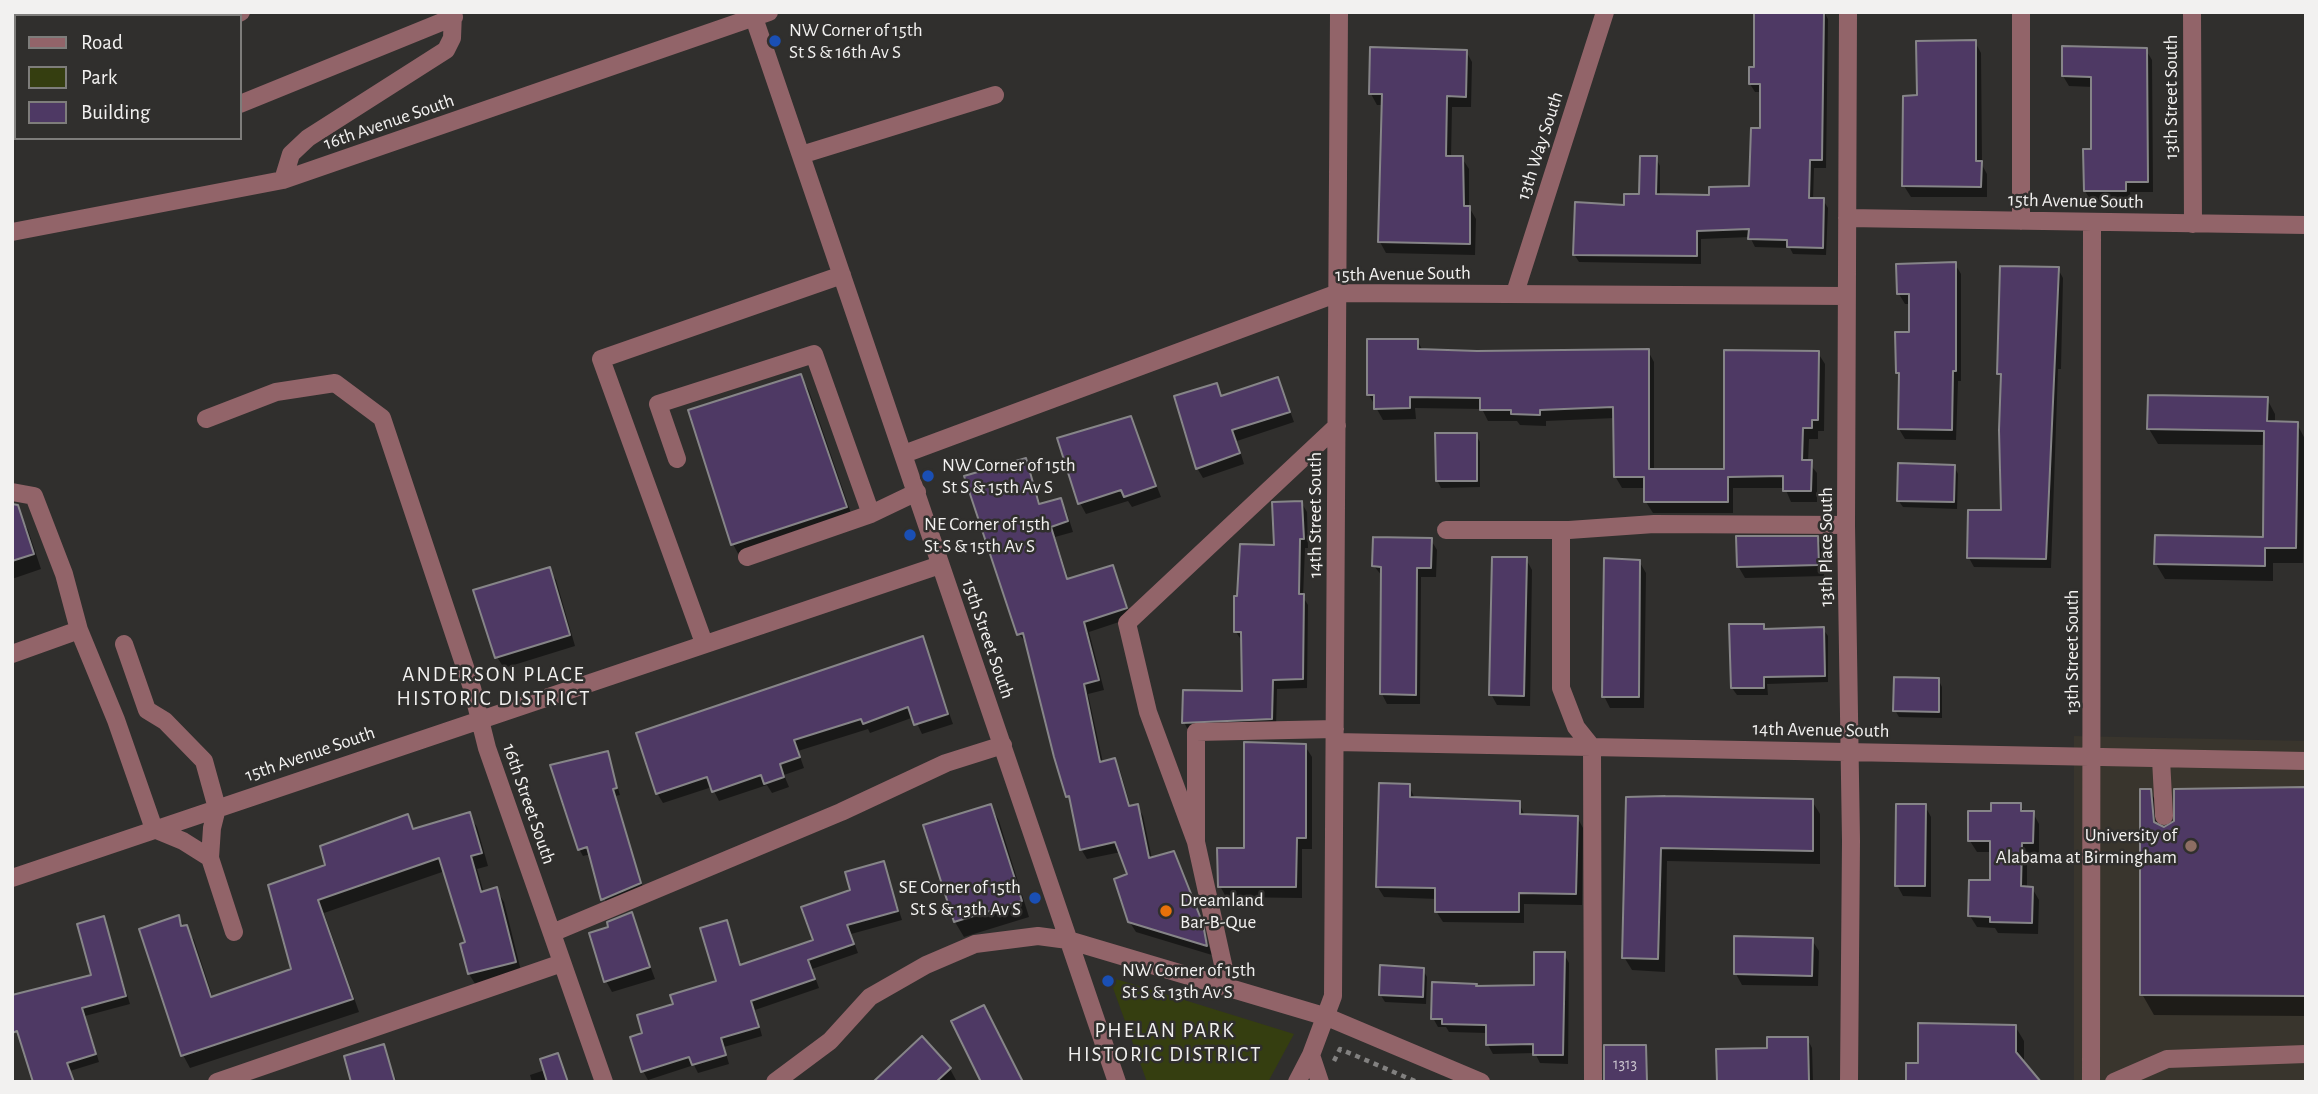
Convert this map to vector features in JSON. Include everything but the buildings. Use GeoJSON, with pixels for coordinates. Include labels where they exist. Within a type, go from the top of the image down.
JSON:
{"type":"FeatureCollection","features":[{"type":"Feature","properties":{"kind":"street","name":"14th Street South"},"geometry":{"type":"LineString","coordinates":[[1297,1082],[1327,1017],[1333,996],[1339,12]]}},
{"type":"Feature","properties":{"kind":"street","name":"13th Way South"},"geometry":{"type":"LineString","coordinates":[[1515,293],[1605,12]]}},
{"type":"Feature","properties":{"kind":"street","name":"13th Place South"},"geometry":{"type":"LineString","coordinates":[[1848,12],[1846,525],[1849,1082]]}},
{"type":"Feature","properties":{"kind":"street"},"geometry":{"type":"LineString","coordinates":[[2021,12],[2021,221]]}},
{"type":"Feature","properties":{"kind":"street","name":"13th Street South"},"geometry":{"type":"LineString","coordinates":[[2192,12],[2193,224]]}},
{"type":"Feature","properties":{"kind":"street","name":"15th Street South"},"geometry":{"type":"LineString","coordinates":[[758,14],[801,155],[1117,1082]]}},
{"type":"Feature","properties":{"kind":"street","name":"16th Avenue South"},"geometry":{"type":"LineString","coordinates":[[12,232],[283,180],[758,14]]}},
{"type":"Feature","properties":{"kind":"street"},"geometry":{"type":"LineString","coordinates":[[242,103],[453,15],[452,38],[446,50],[308,138],[291,154],[283,180]]}},
{"type":"Feature","properties":{"kind":"street"},"geometry":{"type":"LineString","coordinates":[[801,155],[995,95]]}},
{"type":"Feature","properties":{"kind":"street","name":"15th Avenue South"},"geometry":{"type":"LineString","coordinates":[[1847,218],[2306,225]]}},
{"type":"Feature","properties":{"kind":"street","name":"13th Street South"},"geometry":{"type":"LineString","coordinates":[[2091,1082],[2092,222]]}},
{"type":"Feature","properties":{"kind":"street"},"geometry":{"type":"LineString","coordinates":[[704,643],[601,359],[842,275]]}},
{"type":"Feature","properties":{"kind":"street","name":"15th Avenue South"},"geometry":{"type":"LineString","coordinates":[[904,454],[1338,293],[1846,296]]}},
{"type":"Feature","properties":{"kind":"street"},"geometry":{"type":"LineString","coordinates":[[677,459],[658,404],[814,354],[871,514]]}},
{"type":"Feature","properties":{"kind":"street","name":"16th Street South"},"geometry":{"type":"LineString","coordinates":[[206,419],[276,392],[335,383],[382,418],[479,718],[604,1082]]}},
{"type":"Feature","properties":{"kind":"street"},"geometry":{"type":"LineString","coordinates":[[1228,987],[1196,842],[1148,712],[1126,623],[1337,426]]}},
{"type":"Feature","properties":{"kind":"street"},"geometry":{"type":"LineString","coordinates":[[12,492],[34,496],[64,574],[79,630],[116,720],[154,830],[183,841],[211,858]]}},
{"type":"Feature","properties":{"kind":"street"},"geometry":{"type":"LineString","coordinates":[[747,557],[871,514],[917,492]]}},
{"type":"Feature","properties":{"kind":"street"},"geometry":{"type":"LineString","coordinates":[[1446,530],[1561,530],[1654,524],[1846,525]]}},
{"type":"Feature","properties":{"kind":"street"},"geometry":{"type":"LineString","coordinates":[[1561,530],[1561,688],[1576,727],[1592,747],[1593,1082]]}},
{"type":"Feature","properties":{"kind":"street","name":"15th Avenue South"},"geometry":{"type":"LineString","coordinates":[[12,878],[479,718],[940,565]]}},
{"type":"Feature","properties":{"kind":"street"},"geometry":{"type":"LineString","coordinates":[[12,654],[79,630]]}},
{"type":"Feature","properties":{"kind":"street"},"geometry":{"type":"LineString","coordinates":[[124,644],[147,710],[165,721],[204,761],[217,808],[212,828],[211,858],[234,932]]}},
{"type":"Feature","properties":{"kind":"street","name":"14th Avenue South"},"geometry":{"type":"LineString","coordinates":[[1196,842],[1196,732],[1335,735],[1592,747],[2306,761]]}},
{"type":"Feature","properties":{"kind":"street"},"geometry":{"type":"LineString","coordinates":[[552,933],[841,812],[946,763],[1003,745]]}},
{"type":"Feature","properties":{"kind":"street"},"geometry":{"type":"LineString","coordinates":[[2161,759],[2164,816]]}},
{"type":"Feature","properties":{"kind":"street"},"geometry":{"type":"LineString","coordinates":[[775,1082],[830,1041],[870,997],[926,965],[975,944],[1038,936],[1068,940],[1327,1017],[1481,1082]]}},
{"type":"Feature","properties":{"kind":"street"},"geometry":{"type":"LineString","coordinates":[[218,1082],[562,963]]}},
{"type":"Feature","properties":{"kind":"street"},"geometry":{"type":"LineString","coordinates":[[2114,1082],[2167,1059],[2306,1054]]}},
{"type":"Feature","properties":{"kind":"street"},"geometry":{"type":"LineString","coordinates":[[1311,1055],[1324,1076]]}},
{"type":"Feature","properties":{"kind":"path"},"geometry":{"type":"LineString","coordinates":[[1324,1076],[1340,1049],[1417,1082]]}},
{"type":"Feature","properties":{"kind":"shaded area","name":"University of Alabama at Birmingham"},"geometry":{"type":"Polygon","coordinates":[[[2074,736],[2306,741],[2306,1082],[2074,1082],[2074,736]]]}},
{"type":"Feature","properties":{"kind":"green space"},"geometry":{"type":"Polygon","coordinates":[[[12,12],[156,12],[14,14],[14,111],[12,12]]]}},
{"type":"Feature","properties":{"kind":"green space"},"geometry":{"type":"Polygon","coordinates":[[[1109,977],[1294,1034],[1268,1082],[1147,1082],[1109,977]]]}},
{"type":"Feature","properties":{"kind":"place","name":"NW Corner of 15th St S & 16th Av S"},"geometry":{"type":"Point","coordinates":[775,41]}},
{"type":"Feature","properties":{"kind":"place","name":"NW Corner of 15th St S & 15th Av S"},"geometry":{"type":"Point","coordinates":[928,476]}},
{"type":"Feature","properties":{"kind":"place","name":"NE Corner of 15th St S & 15th Av S"},"geometry":{"type":"Point","coordinates":[910,535]}},
{"type":"Feature","properties":{"kind":"place","name":"University of Alabama at Birmingham"},"geometry":{"type":"Point","coordinates":[2191,846]}},
{"type":"Feature","properties":{"kind":"place","name":"SE Corner of 15th St S & 13th Av S"},"geometry":{"type":"Point","coordinates":[1035,898]}},
{"type":"Feature","properties":{"kind":"place","name":"Dreamland Bar-B-Que"},"geometry":{"type":"Point","coordinates":[1166,911]}},
{"type":"Feature","properties":{"kind":"place","name":"NW Corner of 15th St S & 13th Av S"},"geometry":{"type":"Point","coordinates":[1108,981]}},
{"type":"Feature","properties":{"kind":"district","name":"ANDERSON PLACE HISTORIC DISTRICT"},"geometry":{"type":"Point","coordinates":[494,687]}},
{"type":"Feature","properties":{"kind":"district","name":"PHELAN PARK HISTORIC DISTRICT"},"geometry":{"type":"Point","coordinates":[1165,1043]}}]}
